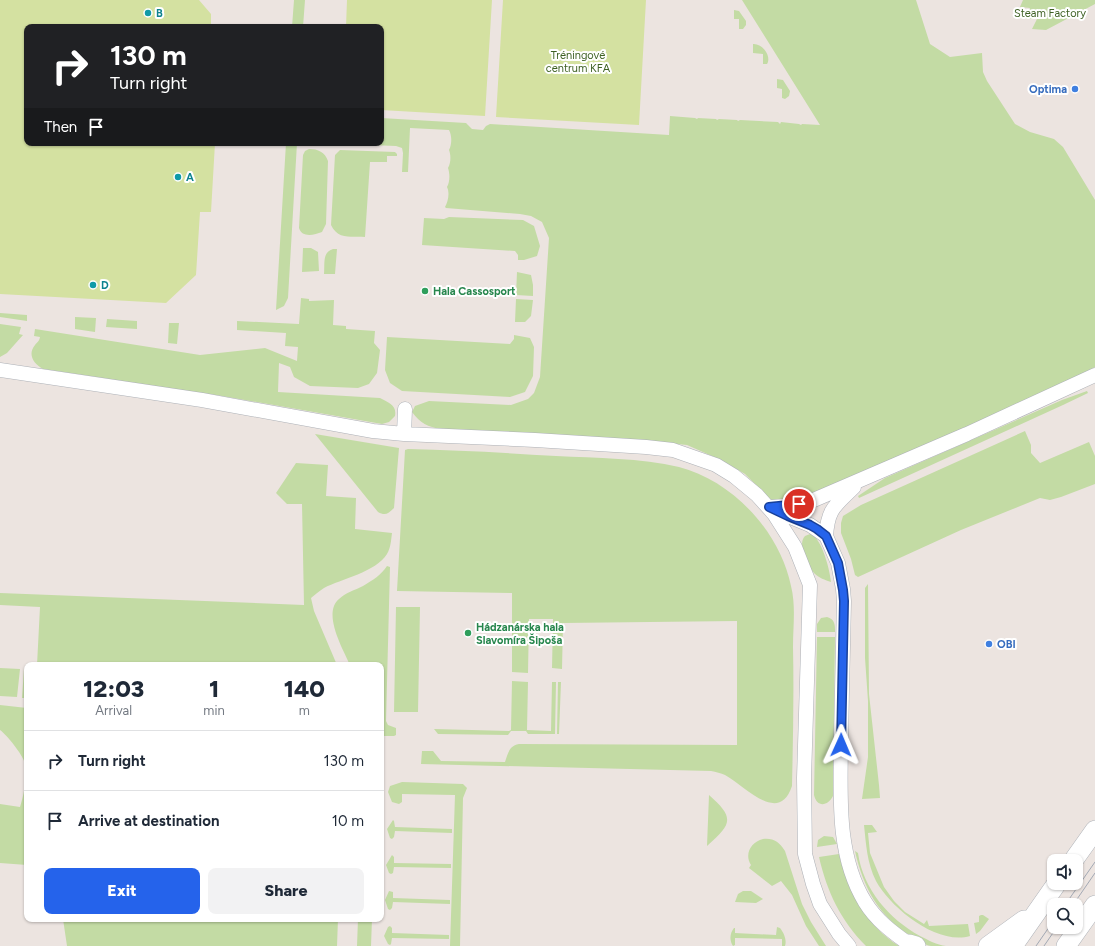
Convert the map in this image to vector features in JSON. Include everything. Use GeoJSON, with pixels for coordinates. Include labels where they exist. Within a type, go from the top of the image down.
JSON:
{"type":"FeatureCollection","features":[{"type":"Feature","properties":{"kind":"street"},"geometry":{"type":"LineString","coordinates":[[0,370],[202,400],[374,431],[404,434],[646,447],[673,450],[716,465],[728,472],[746,485],[769,507],[777,517],[795,547],[810,586],[807,640],[804,778],[805,854],[820,904],[839,934],[849,946]]}},
{"type":"Feature","properties":{"kind":"street"},"geometry":{"type":"LineString","coordinates":[[769,507],[809,502],[967,434],[1095,375]]}},
{"type":"Feature","properties":{"kind":"street"},"geometry":{"type":"LineString","coordinates":[[404,434],[405,409]]}},
{"type":"Feature","properties":{"kind":"street"},"geometry":{"type":"LineString","coordinates":[[858,482],[829,513],[826,536],[838,563],[844,595],[841,819],[846,847],[856,884],[866,902],[878,920],[913,945]]}},
{"type":"Feature","properties":{"kind":"street"},"geometry":{"type":"LineString","coordinates":[[795,547],[794,538],[796,519],[809,502]]}},
{"type":"Feature","properties":{"kind":"street"},"geometry":{"type":"LineString","coordinates":[[769,507],[817,529],[826,536]]}},
{"type":"Feature","properties":{"kind":"street"},"geometry":{"type":"LineString","coordinates":[[1078,854],[1095,830]]}},
{"type":"Feature","properties":{"kind":"street"},"geometry":{"type":"LineString","coordinates":[[1013,946],[1052,890]]}},
{"type":"Feature","properties":{"kind":"street"},"geometry":{"type":"LineString","coordinates":[[1069,944],[1095,905]]}},
{"type":"Feature","properties":{"kind":"street"},"geometry":{"type":"LineString","coordinates":[[988,946],[1011,931],[1040,908]]}},
{"type":"Feature","properties":{"kind":"green space"},"geometry":{"type":"Polygon","coordinates":[[[0,0],[199,0],[211,14],[211,24],[24,24],[24,146],[215,146],[211,212],[200,212],[196,275],[166,303],[0,294],[0,0]]]}},
{"type":"Feature","properties":{"kind":"green space"},"geometry":{"type":"Polygon","coordinates":[[[294,0],[305,0],[303,24],[292,24],[294,0]]]}},
{"type":"Feature","properties":{"kind":"green space"},"geometry":{"type":"Polygon","coordinates":[[[347,0],[492,0],[485,116],[384,110],[384,24],[346,24],[347,0]]]}},
{"type":"Feature","properties":{"kind":"green space","name":"Tréningové centrum KFA"},"geometry":{"type":"Polygon","coordinates":[[[503,0],[646,0],[639,125],[496,117],[503,0]]]}},
{"type":"Feature","properties":{"kind":"green space"},"geometry":{"type":"Polygon","coordinates":[[[742,0],[916,0],[930,44],[950,57],[982,53],[983,72],[987,81],[1015,124],[1030,132],[1054,139],[1063,147],[1095,200],[1095,367],[1075,378],[953,433],[797,500],[774,502],[745,474],[721,460],[687,445],[629,439],[441,429],[428,426],[421,422],[412,412],[415,406],[429,401],[511,405],[528,399],[534,393],[540,377],[549,238],[542,222],[531,216],[446,208],[448,197],[447,187],[449,183],[448,168],[450,164],[449,150],[451,145],[451,135],[449,130],[410,128],[408,172],[402,172],[402,148],[384,146],[384,118],[466,123],[472,129],[483,130],[490,124],[669,135],[670,116],[697,119],[778,122],[780,124],[781,122],[801,125],[820,125],[742,0]]]}},
{"type":"Feature","properties":{"kind":"green space","name":"Steam Factory"},"geometry":{"type":"Polygon","coordinates":[[[1023,0],[1095,0],[1095,4],[1046,30],[1032,29],[1037,19],[1026,19],[1030,8],[1020,7],[1023,0]]]}},
{"type":"Feature","properties":{"kind":"green space"},"geometry":{"type":"Polygon","coordinates":[[[734,10],[739,11],[746,21],[746,25],[743,29],[739,29],[739,19],[734,19],[734,10]]]}},
{"type":"Feature","properties":{"kind":"green space"},"geometry":{"type":"Polygon","coordinates":[[[753,44],[763,48],[768,57],[767,64],[763,64],[763,54],[753,53],[753,44]]]}},
{"type":"Feature","properties":{"kind":"green space"},"geometry":{"type":"Polygon","coordinates":[[[777,79],[783,80],[790,91],[789,96],[785,99],[782,98],[782,89],[777,88],[777,79]]]}},
{"type":"Feature","properties":{"kind":"green space"},"geometry":{"type":"Polygon","coordinates":[[[286,146],[297,146],[288,298],[284,306],[276,310],[286,146]]]}},
{"type":"Feature","properties":{"kind":"green space"},"geometry":{"type":"Polygon","coordinates":[[[309,149],[321,152],[325,155],[328,161],[326,224],[322,232],[309,235],[303,233],[299,228],[303,155],[305,151],[309,149]]]}},
{"type":"Feature","properties":{"kind":"green space"},"geometry":{"type":"Polygon","coordinates":[[[340,150],[395,152],[397,154],[397,156],[387,156],[387,162],[370,162],[365,237],[350,237],[341,235],[334,230],[331,225],[335,155],[340,150]]]}},
{"type":"Feature","properties":{"kind":"green space"},"geometry":{"type":"Polygon","coordinates":[[[449,217],[523,220],[534,226],[540,246],[537,256],[524,260],[518,260],[518,255],[515,251],[422,245],[424,218],[444,219],[449,217]]]}},
{"type":"Feature","properties":{"kind":"green space"},"geometry":{"type":"Polygon","coordinates":[[[303,248],[311,248],[318,252],[319,271],[302,272],[303,248]]]}},
{"type":"Feature","properties":{"kind":"green space"},"geometry":{"type":"Polygon","coordinates":[[[333,249],[337,249],[335,274],[324,274],[324,262],[327,253],[333,249]]]}},
{"type":"Feature","properties":{"kind":"green space"},"geometry":{"type":"Polygon","coordinates":[[[517,272],[531,275],[533,296],[516,295],[517,272]]]}},
{"type":"Feature","properties":{"kind":"green space"},"geometry":{"type":"Polygon","coordinates":[[[301,298],[309,299],[309,301],[334,300],[333,325],[346,326],[346,329],[375,331],[374,343],[380,350],[377,373],[369,384],[358,388],[310,386],[294,377],[290,367],[279,363],[278,392],[380,398],[392,405],[395,409],[395,416],[389,422],[382,424],[222,396],[43,369],[34,362],[32,356],[33,349],[40,337],[34,336],[35,329],[200,355],[265,348],[297,361],[298,347],[285,346],[286,333],[237,330],[237,321],[299,324],[301,298]]]}},
{"type":"Feature","properties":{"kind":"green space"},"geometry":{"type":"Polygon","coordinates":[[[516,299],[533,300],[531,316],[525,322],[515,322],[516,299]]]}},
{"type":"Feature","properties":{"kind":"green space"},"geometry":{"type":"Polygon","coordinates":[[[0,313],[27,315],[27,321],[0,317],[0,313]]]}},
{"type":"Feature","properties":{"kind":"green space"},"geometry":{"type":"Polygon","coordinates":[[[75,317],[96,318],[95,332],[75,329],[75,317]]]}},
{"type":"Feature","properties":{"kind":"green space"},"geometry":{"type":"Polygon","coordinates":[[[107,319],[137,321],[137,329],[106,327],[107,319]]]}},
{"type":"Feature","properties":{"kind":"green space"},"geometry":{"type":"Polygon","coordinates":[[[169,323],[179,323],[177,344],[168,343],[169,323]]]}},
{"type":"Feature","properties":{"kind":"green space"},"geometry":{"type":"Polygon","coordinates":[[[0,324],[21,327],[19,334],[23,335],[7,353],[0,357],[0,324]]]}},
{"type":"Feature","properties":{"kind":"green space"},"geometry":{"type":"Polygon","coordinates":[[[514,335],[530,338],[534,347],[533,376],[525,392],[510,397],[402,391],[390,383],[385,370],[387,337],[510,344],[514,339],[514,335]]]}},
{"type":"Feature","properties":{"kind":"green space"},"geometry":{"type":"Polygon","coordinates":[[[1087,391],[1088,393],[1063,405],[859,498],[858,496],[885,478],[1062,400],[1087,391]]]}},
{"type":"Feature","properties":{"kind":"green space"},"geometry":{"type":"Polygon","coordinates":[[[1025,431],[1031,445],[1031,453],[1040,463],[1089,442],[1095,456],[1095,484],[1050,500],[1040,498],[961,530],[858,577],[855,575],[851,559],[841,533],[843,516],[861,505],[1025,431]]]}},
{"type":"Feature","properties":{"kind":"green space"},"geometry":{"type":"Polygon","coordinates":[[[315,434],[399,448],[394,508],[386,514],[378,512],[315,434]]]}},
{"type":"Feature","properties":{"kind":"green space"},"geometry":{"type":"Polygon","coordinates":[[[405,450],[602,458],[664,464],[679,467],[699,474],[718,484],[735,497],[765,528],[785,566],[793,594],[792,786],[786,797],[779,803],[770,803],[751,793],[725,775],[711,771],[421,764],[422,751],[433,751],[441,761],[505,762],[511,748],[519,744],[737,745],[737,621],[563,623],[562,669],[552,668],[553,619],[529,619],[528,673],[512,672],[512,593],[397,591],[405,450]]]}},
{"type":"Feature","properties":{"kind":"green space"},"geometry":{"type":"Polygon","coordinates":[[[296,463],[328,465],[326,496],[356,498],[355,529],[392,533],[391,544],[387,554],[375,566],[324,588],[311,598],[314,611],[336,662],[37,662],[40,607],[0,605],[0,593],[304,605],[302,504],[287,504],[276,493],[296,463]]]}},
{"type":"Feature","properties":{"kind":"green space"},"geometry":{"type":"Polygon","coordinates":[[[810,534],[814,536],[822,548],[831,582],[816,575],[806,560],[802,549],[802,544],[805,536],[810,534]]]}},
{"type":"Feature","properties":{"kind":"green space"},"geometry":{"type":"Polygon","coordinates":[[[387,566],[390,567],[386,721],[388,725],[396,728],[396,735],[394,736],[384,736],[384,662],[349,662],[339,641],[333,622],[334,605],[339,599],[347,593],[363,586],[382,572],[387,566]]]}},
{"type":"Feature","properties":{"kind":"green space"},"geometry":{"type":"Polygon","coordinates":[[[868,584],[869,694],[880,798],[862,799],[868,757],[868,701],[865,658],[865,588],[868,584]]]}},
{"type":"Feature","properties":{"kind":"green space"},"geometry":{"type":"Polygon","coordinates":[[[396,607],[420,607],[418,712],[394,712],[396,607]]]}},
{"type":"Feature","properties":{"kind":"green space"},"geometry":{"type":"Polygon","coordinates":[[[827,617],[833,621],[835,625],[835,632],[817,632],[817,624],[821,618],[827,617]]]}},
{"type":"Feature","properties":{"kind":"green space"},"geometry":{"type":"Polygon","coordinates":[[[817,637],[835,637],[833,796],[826,804],[820,804],[815,799],[814,795],[817,637]]]}},
{"type":"Feature","properties":{"kind":"green space"},"geometry":{"type":"Polygon","coordinates":[[[0,668],[20,669],[17,697],[0,696],[0,668]]]}},
{"type":"Feature","properties":{"kind":"green space"},"geometry":{"type":"Polygon","coordinates":[[[24,669],[24,698],[22,698],[24,669]]]}},
{"type":"Feature","properties":{"kind":"green space"},"geometry":{"type":"Polygon","coordinates":[[[512,681],[528,682],[527,730],[551,731],[552,682],[556,682],[555,734],[528,734],[526,731],[511,731],[508,735],[438,734],[434,729],[511,730],[512,681]]]}},
{"type":"Feature","properties":{"kind":"green space"},"geometry":{"type":"Polygon","coordinates":[[[558,682],[561,682],[559,734],[557,734],[558,682]]]}},
{"type":"Feature","properties":{"kind":"green space"},"geometry":{"type":"Polygon","coordinates":[[[0,705],[24,708],[24,761],[10,740],[0,730],[0,705]]]}},
{"type":"Feature","properties":{"kind":"green space"},"geometry":{"type":"Polygon","coordinates":[[[402,782],[463,784],[467,788],[463,798],[460,946],[450,946],[455,795],[402,794],[402,802],[399,804],[392,802],[388,792],[390,786],[402,782]]]}},
{"type":"Feature","properties":{"kind":"green space"},"geometry":{"type":"Polygon","coordinates":[[[24,791],[24,865],[0,863],[0,804],[20,807],[24,791]]]}},
{"type":"Feature","properties":{"kind":"green space"},"geometry":{"type":"Polygon","coordinates":[[[709,795],[723,810],[727,821],[722,832],[707,846],[709,795]]]}},
{"type":"Feature","properties":{"kind":"green space"},"geometry":{"type":"Polygon","coordinates":[[[393,820],[395,827],[452,829],[452,833],[395,831],[392,839],[390,838],[387,829],[393,820]]]}},
{"type":"Feature","properties":{"kind":"green space"},"geometry":{"type":"Polygon","coordinates":[[[864,825],[872,825],[877,832],[868,833],[870,853],[884,887],[894,901],[905,912],[924,924],[927,920],[929,926],[968,924],[970,936],[957,938],[929,930],[916,922],[892,902],[876,881],[873,874],[867,853],[864,825]]]}},
{"type":"Feature","properties":{"kind":"green space"},"geometry":{"type":"Polygon","coordinates":[[[824,836],[833,837],[837,844],[817,847],[818,840],[824,836]]]}},
{"type":"Feature","properties":{"kind":"green space"},"geometry":{"type":"Polygon","coordinates":[[[763,839],[776,841],[785,851],[802,904],[826,946],[819,946],[806,926],[792,895],[781,881],[772,886],[749,868],[751,865],[748,857],[750,849],[755,843],[763,839]]]}},
{"type":"Feature","properties":{"kind":"green space"},"geometry":{"type":"Polygon","coordinates":[[[855,851],[858,853],[865,879],[879,902],[888,912],[920,936],[946,946],[931,946],[923,943],[890,920],[881,910],[868,889],[858,864],[855,851]]]}},
{"type":"Feature","properties":{"kind":"green space"},"geometry":{"type":"Polygon","coordinates":[[[839,854],[853,894],[860,906],[877,928],[887,938],[899,946],[866,946],[842,916],[826,882],[819,857],[839,854]]]}},
{"type":"Feature","properties":{"kind":"green space"},"geometry":{"type":"Polygon","coordinates":[[[392,855],[394,857],[394,863],[451,864],[451,868],[394,867],[393,873],[391,874],[389,873],[386,865],[392,855]]]}},
{"type":"Feature","properties":{"kind":"green space"},"geometry":{"type":"Polygon","coordinates":[[[389,891],[393,892],[393,898],[450,900],[450,904],[393,902],[390,910],[388,909],[385,900],[389,891]]]}},
{"type":"Feature","properties":{"kind":"green space"},"geometry":{"type":"Polygon","coordinates":[[[743,891],[751,891],[763,899],[756,903],[735,902],[738,894],[743,891]]]}},
{"type":"Feature","properties":{"kind":"green space"},"geometry":{"type":"Polygon","coordinates":[[[981,915],[989,919],[976,934],[974,923],[979,922],[979,916],[981,915]]]}},
{"type":"Feature","properties":{"kind":"green space"},"geometry":{"type":"Polygon","coordinates":[[[63,922],[338,922],[337,946],[67,946],[63,922]]]}},
{"type":"Feature","properties":{"kind":"green space"},"geometry":{"type":"Polygon","coordinates":[[[358,922],[372,922],[371,946],[357,946],[358,922]]]}},
{"type":"Feature","properties":{"kind":"green space"},"geometry":{"type":"Polygon","coordinates":[[[390,926],[392,928],[392,933],[449,935],[449,939],[392,938],[390,945],[384,936],[388,927],[390,926]]]}},
{"type":"Feature","properties":{"kind":"green space"},"geometry":{"type":"Polygon","coordinates":[[[777,927],[780,928],[784,934],[786,941],[785,946],[782,946],[782,939],[735,938],[735,945],[733,946],[731,941],[731,934],[734,928],[735,933],[776,935],[777,927]]]}},
{"type":"Feature","properties":{"kind":"tram line"},"geometry":{"type":"LineString","coordinates":[[1070,898],[1095,862]]}},
{"type":"Feature","properties":{"kind":"tram line"},"geometry":{"type":"LineString","coordinates":[[1078,898],[1095,873]]}},
{"type":"Feature","properties":{"kind":"tram line"},"geometry":{"type":"LineString","coordinates":[[1036,946],[1047,930]]}},
{"type":"Feature","properties":{"kind":"tram line"},"geometry":{"type":"LineString","coordinates":[[1044,946],[1052,934]]}},
{"type":"Feature","properties":{"kind":"place","name":"B"},"geometry":{"type":"Point","coordinates":[148,13]}},
{"type":"Feature","properties":{"kind":"place","name":"Optima"},"geometry":{"type":"Point","coordinates":[1075,89]}},
{"type":"Feature","properties":{"kind":"place","name":"A"},"geometry":{"type":"Point","coordinates":[178,177]}},
{"type":"Feature","properties":{"kind":"place","name":"D"},"geometry":{"type":"Point","coordinates":[93,285]}},
{"type":"Feature","properties":{"kind":"place","name":"Hala Cassosport"},"geometry":{"type":"Point","coordinates":[425,291]}},
{"type":"Feature","properties":{"kind":"place","name":"Hádzanárska hala Slavomíra Šipoša"},"geometry":{"type":"Point","coordinates":[468,633]}},
{"type":"Feature","properties":{"kind":"place","name":"OBI"},"geometry":{"type":"Point","coordinates":[989,644]}},
{"type":"Feature","properties":{"kind":"route"},"geometry":{"type":"LineString","coordinates":[[799,504],[769,507],[810,525],[826,536],[838,563],[844,601],[841,745]]}}]}
